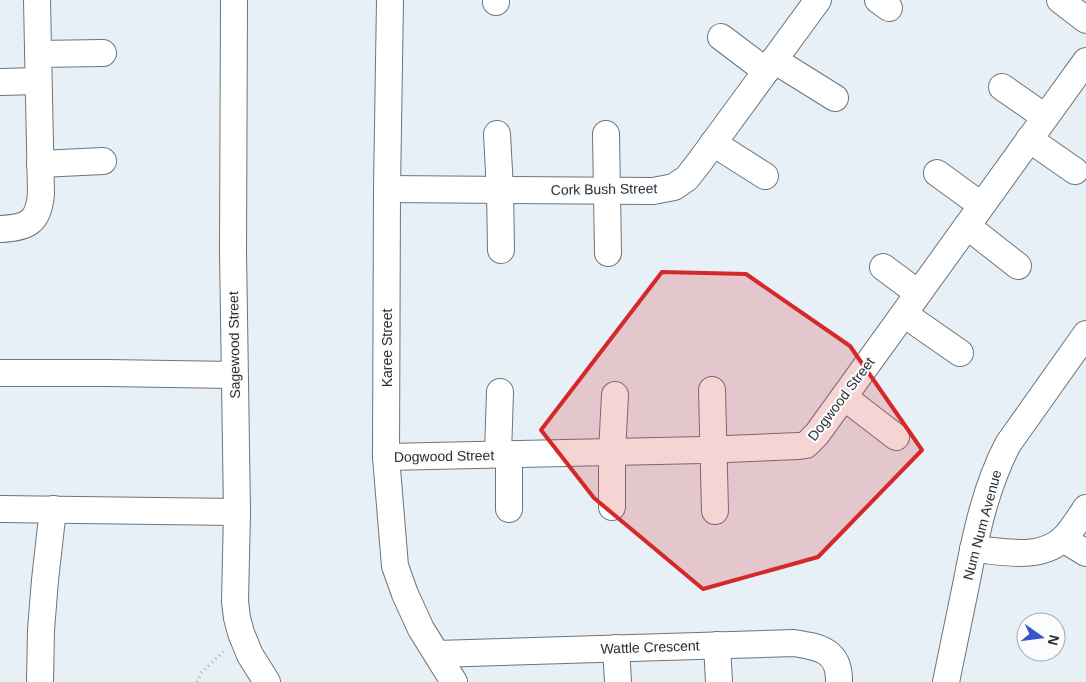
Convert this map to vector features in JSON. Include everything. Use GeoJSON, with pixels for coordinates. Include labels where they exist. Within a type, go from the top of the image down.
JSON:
{"type":"FeatureCollection","features":[{"type":"Feature","properties":{"kind":"street"},"geometry":{"type":"LineString","coordinates":[[0,229],[23,226],[32,221],[37,214],[40,204],[37,0]]}},
{"type":"Feature","properties":{"kind":"street","name":"Sagewood Street"},"geometry":{"type":"LineString","coordinates":[[234,0],[235,601],[241,634],[250,655],[267,682]]}},
{"type":"Feature","properties":{"kind":"street","name":"Karee Street"},"geometry":{"type":"LineString","coordinates":[[390,0],[386,457],[395,566],[421,629],[454,682]]}},
{"type":"Feature","properties":{"kind":"street","name":"Cork Bush Street"},"geometry":{"type":"LineString","coordinates":[[387,189],[654,191],[674,187],[687,178],[818,0]]}},
{"type":"Feature","properties":{"kind":"street"},"geometry":{"type":"LineString","coordinates":[[1060,0],[1086,20]]}},
{"type":"Feature","properties":{"kind":"street"},"geometry":{"type":"LineString","coordinates":[[721,37],[770,65],[835,98]]}},
{"type":"Feature","properties":{"kind":"street"},"geometry":{"type":"LineString","coordinates":[[38,54],[104,53]]}},
{"type":"Feature","properties":{"kind":"street","name":"Dogwood Street"},"geometry":{"type":"LineString","coordinates":[[386,457],[713,450],[806,445],[817,434],[844,397],[1086,61]]}},
{"type":"Feature","properties":{"kind":"street"},"geometry":{"type":"LineString","coordinates":[[0,82],[38,81]]}},
{"type":"Feature","properties":{"kind":"street"},"geometry":{"type":"LineString","coordinates":[[1002,87],[1045,117]]}},
{"type":"Feature","properties":{"kind":"street"},"geometry":{"type":"LineString","coordinates":[[497,134],[500,190],[500,250]]}},
{"type":"Feature","properties":{"kind":"street"},"geometry":{"type":"LineString","coordinates":[[606,134],[608,253]]}},
{"type":"Feature","properties":{"kind":"street"},"geometry":{"type":"LineString","coordinates":[[1029,139],[1075,171]]}},
{"type":"Feature","properties":{"kind":"street"},"geometry":{"type":"LineString","coordinates":[[713,143],[765,176]]}},
{"type":"Feature","properties":{"kind":"street"},"geometry":{"type":"LineString","coordinates":[[40,164],[104,161]]}},
{"type":"Feature","properties":{"kind":"street"},"geometry":{"type":"LineString","coordinates":[[937,173],[982,205]]}},
{"type":"Feature","properties":{"kind":"street"},"geometry":{"type":"LineString","coordinates":[[966,226],[1018,266]]}},
{"type":"Feature","properties":{"kind":"street"},"geometry":{"type":"LineString","coordinates":[[883,267],[911,304],[960,353]]}},
{"type":"Feature","properties":{"kind":"street","name":"Num Num Avenue"},"geometry":{"type":"LineString","coordinates":[[946,682],[973,549],[990,484],[998,462],[1013,436],[1086,334]]}},
{"type":"Feature","properties":{"kind":"street"},"geometry":{"type":"LineString","coordinates":[[0,373],[234,375]]}},
{"type":"Feature","properties":{"kind":"street"},"geometry":{"type":"LineString","coordinates":[[712,390],[715,511]]}},
{"type":"Feature","properties":{"kind":"street"},"geometry":{"type":"LineString","coordinates":[[500,392],[508,509]]}},
{"type":"Feature","properties":{"kind":"street"},"geometry":{"type":"LineString","coordinates":[[612,507],[615,394]]}},
{"type":"Feature","properties":{"kind":"street"},"geometry":{"type":"LineString","coordinates":[[844,397],[896,437]]}},
{"type":"Feature","properties":{"kind":"street"},"geometry":{"type":"LineString","coordinates":[[973,549],[1028,553],[1051,547],[1063,539],[1086,508]]}},
{"type":"Feature","properties":{"kind":"street"},"geometry":{"type":"LineString","coordinates":[[0,509],[236,512]]}},
{"type":"Feature","properties":{"kind":"street"},"geometry":{"type":"LineString","coordinates":[[40,682],[41,630],[53,509]]}},
{"type":"Feature","properties":{"kind":"street"},"geometry":{"type":"LineString","coordinates":[[1063,539],[1086,553]]}},
{"type":"Feature","properties":{"kind":"street","name":"Wattle Crescent"},"geometry":{"type":"LineString","coordinates":[[437,654],[794,643],[809,645],[828,653],[835,660],[840,682]]}},
{"type":"Feature","properties":{"kind":"street"},"geometry":{"type":"LineString","coordinates":[[717,645],[719,682]]}},
{"type":"Feature","properties":{"kind":"street"},"geometry":{"type":"LineString","coordinates":[[616,648],[618,682]]}},
{"type":"Feature","properties":{"kind":"path"},"geometry":{"type":"LineString","coordinates":[[197,682],[201,672],[241,634]]}},
{"type":"Feature","properties":{"kind":"highlighted area"},"geometry":{"type":"Polygon","coordinates":[[[662,272],[746,274],[850,346],[922,450],[818,557],[703,589],[594,498],[541,430],[662,272]]]}}]}
